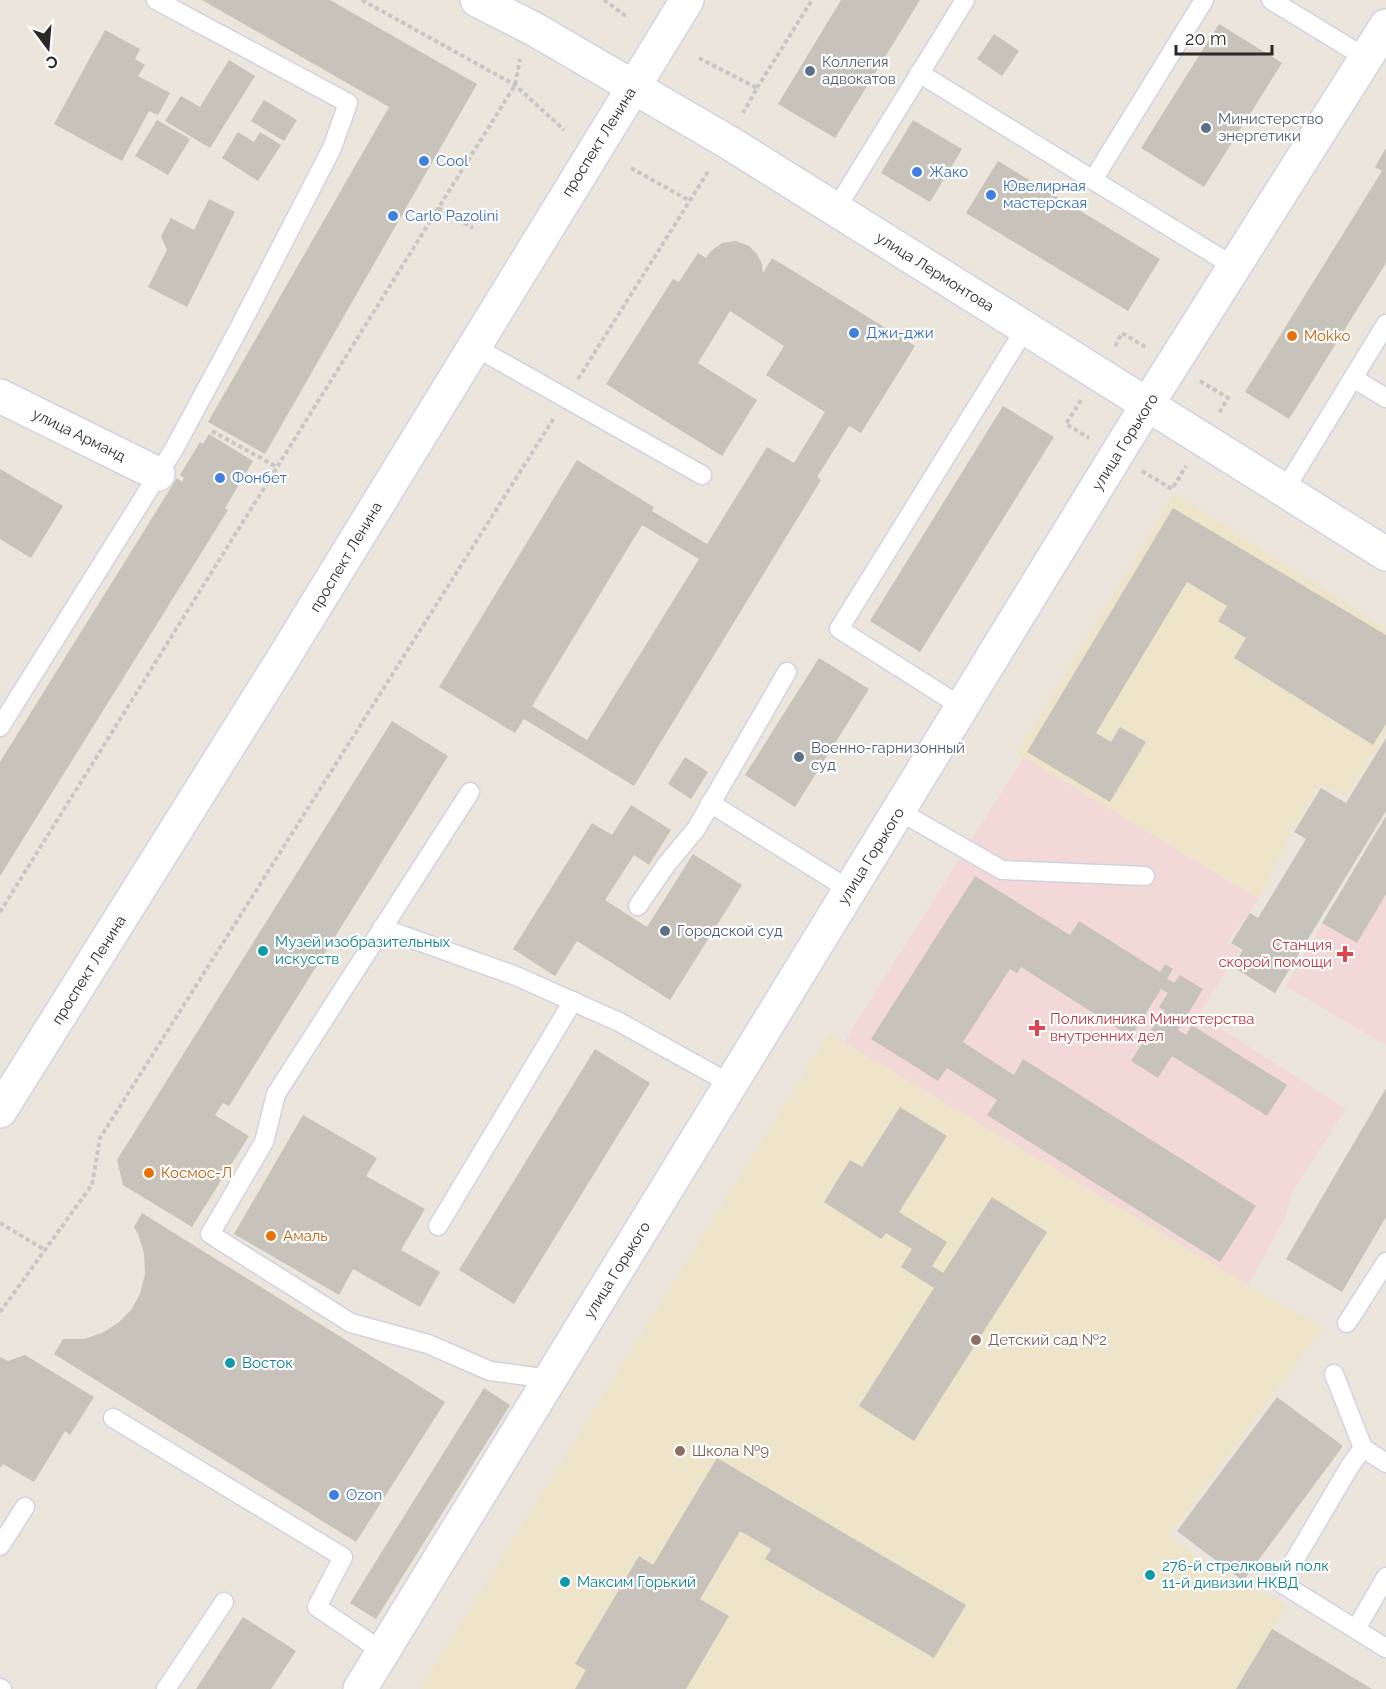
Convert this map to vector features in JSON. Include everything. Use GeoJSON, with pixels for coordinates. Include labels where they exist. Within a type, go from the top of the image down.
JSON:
{"type":"FeatureCollection","features":[{"type":"Feature","properties":{"kind":"street","name":"улица Лермонтова"},"geometry":{"type":"LineString","coordinates":[[477,0],[534,29],[728,142],[1386,554]]}},
{"type":"Feature","properties":{"kind":"street","name":"проспект Ленина"},"geometry":{"type":"LineString","coordinates":[[0,1111],[281,662],[687,0]]}},
{"type":"Feature","properties":{"kind":"street","name":"улица Горького"},"geometry":{"type":"LineString","coordinates":[[360,1689],[1147,405],[1386,26]]}},
{"type":"Feature","properties":{"kind":"street","name":"улица Арманд"},"geometry":{"type":"LineString","coordinates":[[0,396],[158,474]]}},
{"type":"Feature","properties":{"kind":"lane"},"geometry":{"type":"LineString","coordinates":[[0,727],[190,419],[332,148],[348,103],[156,0]]}},
{"type":"Feature","properties":{"kind":"lane"},"geometry":{"type":"LineString","coordinates":[[836,209],[965,0]]}},
{"type":"Feature","properties":{"kind":"lane"},"geometry":{"type":"LineString","coordinates":[[1093,180],[1204,0]]}},
{"type":"Feature","properties":{"kind":"lane"},"geometry":{"type":"LineString","coordinates":[[1271,0],[1366,58]]}},
{"type":"Feature","properties":{"kind":"lane"},"geometry":{"type":"LineString","coordinates":[[920,74],[1234,267]]}},
{"type":"Feature","properties":{"kind":"lane"},"geometry":{"type":"LineString","coordinates":[[1284,491],[1386,324]]}},
{"type":"Feature","properties":{"kind":"lane"},"geometry":{"type":"LineString","coordinates":[[962,707],[839,629],[1025,329]]}},
{"type":"Feature","properties":{"kind":"lane"},"geometry":{"type":"LineString","coordinates":[[475,346],[702,475]]}},
{"type":"Feature","properties":{"kind":"lane"},"geometry":{"type":"LineString","coordinates":[[1353,378],[1386,398]]}},
{"type":"Feature","properties":{"kind":"lane"},"geometry":{"type":"LineString","coordinates":[[638,906],[666,865],[696,829],[787,672]]}},
{"type":"Feature","properties":{"kind":"lane"},"geometry":{"type":"LineString","coordinates":[[470,792],[276,1094],[264,1142],[210,1234],[351,1323],[428,1344],[490,1371],[550,1379]]}},
{"type":"Feature","properties":{"kind":"lane"},"geometry":{"type":"LineString","coordinates":[[710,803],[850,890]]}},
{"type":"Feature","properties":{"kind":"lane"},"geometry":{"type":"LineString","coordinates":[[898,811],[1002,870],[1145,876]]}},
{"type":"Feature","properties":{"kind":"lane"},"geometry":{"type":"LineString","coordinates":[[382,928],[516,976],[573,1001],[619,1022],[731,1084]]}},
{"type":"Feature","properties":{"kind":"lane"},"geometry":{"type":"LineString","coordinates":[[438,1226],[573,1001]]}},
{"type":"Feature","properties":{"kind":"lane"},"geometry":{"type":"LineString","coordinates":[[1347,1323],[1386,1262]]}},
{"type":"Feature","properties":{"kind":"lane"},"geometry":{"type":"LineString","coordinates":[[1334,1374],[1363,1448],[1386,1463]]}},
{"type":"Feature","properties":{"kind":"lane"},"geometry":{"type":"LineString","coordinates":[[113,1418],[343,1557],[317,1607],[383,1652]]}},
{"type":"Feature","properties":{"kind":"lane"},"geometry":{"type":"LineString","coordinates":[[1363,1448],[1281,1582],[1386,1648]]}},
{"type":"Feature","properties":{"kind":"lane"},"geometry":{"type":"LineString","coordinates":[[0,1546],[25,1507]]}},
{"type":"Feature","properties":{"kind":"lane"},"geometry":{"type":"LineString","coordinates":[[1356,1629],[1386,1577]]}},
{"type":"Feature","properties":{"kind":"lane"},"geometry":{"type":"LineString","coordinates":[[166,1689],[224,1602]]}},
{"type":"Feature","properties":{"kind":"path"},"geometry":{"type":"LineString","coordinates":[[362,0],[515,85],[564,130]]}},
{"type":"Feature","properties":{"kind":"path"},"geometry":{"type":"LineString","coordinates":[[604,0],[627,17]]}},
{"type":"Feature","properties":{"kind":"path"},"geometry":{"type":"LineString","coordinates":[[741,116],[812,0]]}},
{"type":"Feature","properties":{"kind":"path"},"geometry":{"type":"LineString","coordinates":[[0,912],[515,85],[521,52]]}},
{"type":"Feature","properties":{"kind":"path"},"geometry":{"type":"LineString","coordinates":[[699,58],[757,88]]}},
{"type":"Feature","properties":{"kind":"path"},"geometry":{"type":"LineString","coordinates":[[631,168],[690,201]]}},
{"type":"Feature","properties":{"kind":"path"},"geometry":{"type":"LineString","coordinates":[[0,1312],[92,1185],[100,1138],[709,170]]}},
{"type":"Feature","properties":{"kind":"path"},"geometry":{"type":"LineString","coordinates":[[438,208],[473,228]]}},
{"type":"Feature","properties":{"kind":"path"},"geometry":{"type":"LineString","coordinates":[[1110,353],[1122,333],[1155,354]]}},
{"type":"Feature","properties":{"kind":"path"},"geometry":{"type":"LineString","coordinates":[[1192,376],[1228,398],[1217,416]]}},
{"type":"Feature","properties":{"kind":"path"},"geometry":{"type":"LineString","coordinates":[[1081,400],[1066,424],[1094,441]]}},
{"type":"Feature","properties":{"kind":"path"},"geometry":{"type":"LineString","coordinates":[[190,419],[277,467]]}},
{"type":"Feature","properties":{"kind":"path"},"geometry":{"type":"LineString","coordinates":[[1137,467],[1172,489],[1186,465]]}},
{"type":"Feature","properties":{"kind":"path"},"geometry":{"type":"LineString","coordinates":[[0,1223],[45,1250]]}},
{"type":"Feature","properties":{"kind":"shaded area"},"geometry":{"type":"Polygon","coordinates":[[[1175,493],[1386,629],[1386,732],[1347,797],[1320,784],[1292,831],[1259,899],[1017,753],[1175,493]]]}},
{"type":"Feature","properties":{"kind":"shaded area","name":"Поликлиника Министерства внутренних дел"},"geometry":{"type":"Polygon","coordinates":[[[1024,757],[1259,899],[1228,942],[1240,950],[1199,1014],[1346,1109],[1292,1192],[1284,1220],[1248,1285],[844,1042],[1024,757]]]}},
{"type":"Feature","properties":{"kind":"shaded area","name":"Станция скорой помощи"},"geometry":{"type":"Polygon","coordinates":[[[1386,816],[1386,1045],[1285,986],[1386,816]]]}},
{"type":"Feature","properties":{"kind":"shaded area","name":"Детский сад №2"},"geometry":{"type":"Polygon","coordinates":[[[829,1033],[1323,1328],[1169,1535],[1188,1550],[1243,1584],[1287,1605],[1236,1689],[420,1689],[829,1033]]]}},
{"type":"Feature","properties":{"kind":"building"},"geometry":{"type":"Polygon","coordinates":[[[202,0],[330,0],[477,84],[265,454],[208,422],[389,107],[202,0]]]}},
{"type":"Feature","properties":{"kind":"building"},"geometry":{"type":"Polygon","coordinates":[[[841,0],[920,0],[835,138],[778,104],[841,0]]]}},
{"type":"Feature","properties":{"kind":"building"},"geometry":{"type":"Polygon","coordinates":[[[1219,24],[1282,63],[1204,187],[1141,148],[1219,24]]]}},
{"type":"Feature","properties":{"kind":"building"},"geometry":{"type":"Polygon","coordinates":[[[105,30],[140,49],[135,59],[145,65],[138,76],[170,93],[158,115],[149,111],[122,161],[54,124],[105,30]]]}},
{"type":"Feature","properties":{"kind":"building"},"geometry":{"type":"Polygon","coordinates":[[[994,34],[1019,51],[1002,76],[977,59],[994,34]]]}},
{"type":"Feature","properties":{"kind":"building"},"geometry":{"type":"Polygon","coordinates":[[[229,60],[255,76],[210,148],[165,121],[181,96],[200,107],[229,60]]]}},
{"type":"Feature","properties":{"kind":"building"},"geometry":{"type":"Polygon","coordinates":[[[264,100],[297,120],[284,141],[251,121],[264,100]]]}},
{"type":"Feature","properties":{"kind":"building"},"geometry":{"type":"Polygon","coordinates":[[[157,120],[190,139],[168,175],[135,156],[157,120]]]}},
{"type":"Feature","properties":{"kind":"building"},"geometry":{"type":"Polygon","coordinates":[[[913,120],[962,149],[930,202],[881,173],[913,120]]]}},
{"type":"Feature","properties":{"kind":"building"},"geometry":{"type":"Polygon","coordinates":[[[238,132],[254,142],[260,132],[281,145],[258,181],[222,158],[238,132]]]}},
{"type":"Feature","properties":{"kind":"building"},"geometry":{"type":"Polygon","coordinates":[[[1386,148],[1386,263],[1289,419],[1245,392],[1382,171],[1375,167],[1386,148]]]}},
{"type":"Feature","properties":{"kind":"building"},"geometry":{"type":"Polygon","coordinates":[[[998,161],[1160,259],[1128,311],[966,213],[998,161]]]}},
{"type":"Feature","properties":{"kind":"building"},"geometry":{"type":"Polygon","coordinates":[[[209,199],[235,212],[187,307],[148,287],[167,250],[161,236],[171,218],[194,230],[209,199]]]}},
{"type":"Feature","properties":{"kind":"building"},"geometry":{"type":"Polygon","coordinates":[[[736,241],[749,246],[757,254],[763,273],[772,258],[915,346],[861,433],[849,426],[817,477],[821,480],[634,786],[524,719],[515,733],[439,687],[577,460],[654,507],[652,511],[707,544],[767,447],[794,463],[825,412],[766,375],[784,346],[730,311],[698,363],[757,400],[722,456],[606,384],[673,279],[679,282],[698,253],[706,258],[722,243],[736,241]],[[642,525],[532,706],[587,740],[699,559],[642,525]]]}},
{"type":"Feature","properties":{"kind":"building"},"geometry":{"type":"Polygon","coordinates":[[[1003,406],[1054,437],[920,652],[870,621],[1003,406]]]}},
{"type":"Feature","properties":{"kind":"building"},"geometry":{"type":"Polygon","coordinates":[[[209,434],[253,461],[225,508],[228,510],[0,876],[0,762],[177,478],[182,482],[184,478],[180,475],[200,442],[203,444],[209,434]]]}},
{"type":"Feature","properties":{"kind":"building"},"geometry":{"type":"Polygon","coordinates":[[[0,469],[63,506],[31,558],[0,539],[0,469]]]}},
{"type":"Feature","properties":{"kind":"building"},"geometry":{"type":"Polygon","coordinates":[[[1173,508],[1386,635],[1386,724],[1373,745],[1234,658],[1246,638],[1218,621],[1227,606],[1187,582],[1096,733],[1111,742],[1120,727],[1146,742],[1110,802],[1027,752],[1173,508]]]}},
{"type":"Feature","properties":{"kind":"building"},"geometry":{"type":"Polygon","coordinates":[[[819,658],[869,689],[795,807],[745,775],[819,658]]]}},
{"type":"Feature","properties":{"kind":"building"},"geometry":{"type":"Polygon","coordinates":[[[392,721],[448,756],[229,1106],[223,1103],[215,1115],[249,1136],[192,1227],[123,1185],[117,1160],[392,721]]]}},
{"type":"Feature","properties":{"kind":"building"},"geometry":{"type":"Polygon","coordinates":[[[1386,738],[1386,811],[1275,993],[1233,967],[1243,950],[1231,943],[1250,913],[1258,918],[1306,839],[1294,832],[1321,788],[1346,803],[1386,738]]]}},
{"type":"Feature","properties":{"kind":"building"},"geometry":{"type":"Polygon","coordinates":[[[685,757],[708,772],[691,799],[668,784],[685,757]]]}},
{"type":"Feature","properties":{"kind":"building"},"geometry":{"type":"Polygon","coordinates":[[[631,805],[671,830],[649,865],[634,855],[605,900],[647,927],[693,854],[742,885],[670,1000],[577,941],[555,976],[513,949],[592,823],[612,835],[631,805]]]}},
{"type":"Feature","properties":{"kind":"building"},"geometry":{"type":"Polygon","coordinates":[[[1386,816],[1386,894],[1357,943],[1322,923],[1386,816]]]}},
{"type":"Feature","properties":{"kind":"building"},"geometry":{"type":"Polygon","coordinates":[[[975,876],[1070,935],[1079,921],[1160,972],[1165,964],[1173,969],[1167,979],[1174,983],[1180,975],[1203,989],[1178,1030],[1186,1035],[1192,1025],[1287,1085],[1267,1116],[1172,1056],[1158,1078],[1131,1061],[1164,1010],[1159,1007],[1168,993],[1161,989],[1131,1037],[1021,967],[1017,973],[1010,969],[963,1042],[1014,1075],[1023,1059],[1256,1206],[1220,1262],[987,1115],[997,1100],[947,1068],[938,1081],[871,1039],[975,876]]]}},
{"type":"Feature","properties":{"kind":"building"},"geometry":{"type":"Polygon","coordinates":[[[595,1049],[650,1083],[514,1304],[459,1270],[595,1049]]]}},
{"type":"Feature","properties":{"kind":"building"},"geometry":{"type":"Polygon","coordinates":[[[1386,1088],[1386,1217],[1342,1292],[1286,1259],[1386,1088]]]}},
{"type":"Feature","properties":{"kind":"building"},"geometry":{"type":"Polygon","coordinates":[[[900,1107],[947,1136],[899,1212],[947,1242],[932,1266],[943,1273],[992,1197],[1047,1232],[914,1441],[859,1406],[934,1288],[901,1267],[912,1249],[886,1233],[881,1239],[824,1202],[850,1160],[862,1167],[900,1107]]]}},
{"type":"Feature","properties":{"kind":"building"},"geometry":{"type":"Polygon","coordinates":[[[303,1115],[377,1158],[366,1176],[425,1209],[401,1250],[440,1272],[420,1307],[353,1269],[339,1295],[234,1234],[303,1115]]]}},
{"type":"Feature","properties":{"kind":"building"},"geometry":{"type":"Polygon","coordinates":[[[142,1213],[445,1402],[356,1542],[54,1354],[63,1339],[84,1339],[102,1333],[118,1323],[131,1310],[140,1294],[145,1274],[144,1253],[134,1227],[142,1213]]]}},
{"type":"Feature","properties":{"kind":"building"},"geometry":{"type":"Polygon","coordinates":[[[25,1355],[94,1397],[70,1435],[65,1431],[34,1482],[3,1464],[0,1468],[0,1357],[8,1361],[25,1355]]]}},
{"type":"Feature","properties":{"kind":"building"},"geometry":{"type":"Polygon","coordinates":[[[484,1388],[510,1405],[376,1619],[350,1603],[484,1388]]]}},
{"type":"Feature","properties":{"kind":"building"},"geometry":{"type":"Polygon","coordinates":[[[1277,1397],[1343,1446],[1243,1581],[1177,1531],[1277,1397]]]}},
{"type":"Feature","properties":{"kind":"building"},"geometry":{"type":"Polygon","coordinates":[[[717,1458],[966,1605],[934,1658],[765,1559],[771,1549],[740,1531],[700,1599],[729,1616],[686,1689],[575,1689],[586,1670],[575,1664],[639,1556],[653,1565],[717,1458]]]}},
{"type":"Feature","properties":{"kind":"building"},"geometry":{"type":"Polygon","coordinates":[[[243,1617],[296,1651],[271,1689],[196,1689],[243,1617]]]}},
{"type":"Feature","properties":{"kind":"building"},"geometry":{"type":"Polygon","coordinates":[[[1272,1629],[1372,1689],[1236,1689],[1272,1629]]]}},
{"type":"Feature","properties":{"kind":"place","name":"Коллегия адвокатов"},"geometry":{"type":"Point","coordinates":[810,71]}},
{"type":"Feature","properties":{"kind":"place","name":"Министерство энергетики"},"geometry":{"type":"Point","coordinates":[1206,128]}},
{"type":"Feature","properties":{"kind":"place","name":"Cool"},"geometry":{"type":"Point","coordinates":[424,161]}},
{"type":"Feature","properties":{"kind":"place","name":"Жако"},"geometry":{"type":"Point","coordinates":[917,172]}},
{"type":"Feature","properties":{"kind":"place","name":"Ювелирная мастерская"},"geometry":{"type":"Point","coordinates":[991,195]}},
{"type":"Feature","properties":{"kind":"place","name":"Carlo Pazolini"},"geometry":{"type":"Point","coordinates":[393,216]}},
{"type":"Feature","properties":{"kind":"place","name":"Джи-джи"},"geometry":{"type":"Point","coordinates":[854,333]}},
{"type":"Feature","properties":{"kind":"place","name":"Mokko"},"geometry":{"type":"Point","coordinates":[1292,336]}},
{"type":"Feature","properties":{"kind":"place","name":"Фонбет"},"geometry":{"type":"Point","coordinates":[220,478]}},
{"type":"Feature","properties":{"kind":"place","name":"Военно-гарнизонный суд"},"geometry":{"type":"Point","coordinates":[799,757]}},
{"type":"Feature","properties":{"kind":"place","name":"Городской суд"},"geometry":{"type":"Point","coordinates":[665,931]}},
{"type":"Feature","properties":{"kind":"place","name":"Музей изобразительных искусств"},"geometry":{"type":"Point","coordinates":[263,951]}},
{"type":"Feature","properties":{"kind":"place","name":"Станция скорой помощи"},"geometry":{"type":"Point","coordinates":[1345,954]}},
{"type":"Feature","properties":{"kind":"place","name":"Поликлиника Министерства внутренних дел"},"geometry":{"type":"Point","coordinates":[1037,1028]}},
{"type":"Feature","properties":{"kind":"place","name":"Космос-Л"},"geometry":{"type":"Point","coordinates":[149,1173]}},
{"type":"Feature","properties":{"kind":"place","name":"Амаль"},"geometry":{"type":"Point","coordinates":[271,1236]}},
{"type":"Feature","properties":{"kind":"place","name":"Детский сад №2"},"geometry":{"type":"Point","coordinates":[976,1340]}},
{"type":"Feature","properties":{"kind":"place","name":"Восток"},"geometry":{"type":"Point","coordinates":[230,1363]}},
{"type":"Feature","properties":{"kind":"place","name":"Школа №9"},"geometry":{"type":"Point","coordinates":[680,1451]}},
{"type":"Feature","properties":{"kind":"place","name":"Ozon"},"geometry":{"type":"Point","coordinates":[334,1495]}},
{"type":"Feature","properties":{"kind":"place","name":"276-й стрелковый полк 11-й дивизии НКВД"},"geometry":{"type":"Point","coordinates":[1150,1575]}},
{"type":"Feature","properties":{"kind":"place","name":"Максим Горький"},"geometry":{"type":"Point","coordinates":[565,1582]}}]}
